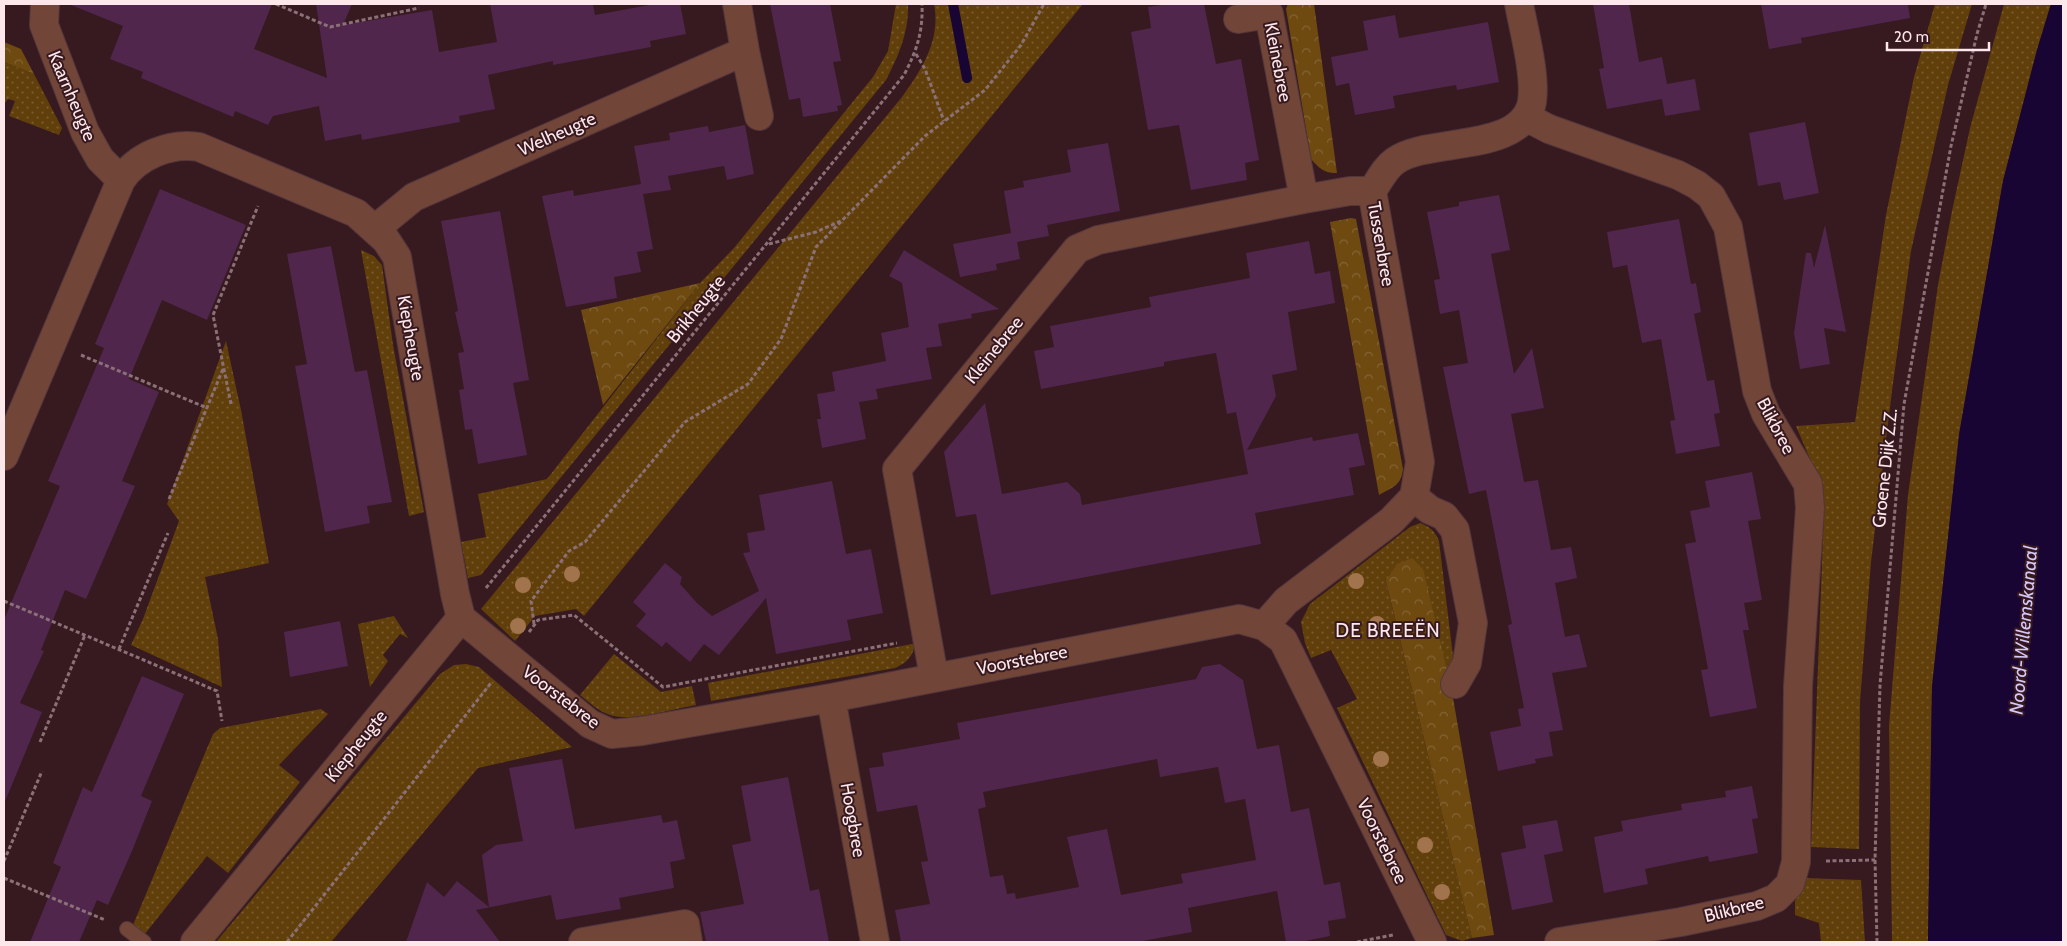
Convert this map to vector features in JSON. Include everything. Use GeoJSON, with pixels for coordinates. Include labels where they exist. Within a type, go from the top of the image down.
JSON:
{"type":"FeatureCollection","features":[{"type":"Feature","properties":{"kind":"street","name":"Kaarnheugte"},"geometry":{"type":"LineString","coordinates":[[45,4],[44,25],[85,132],[100,159],[121,180]]}},
{"type":"Feature","properties":{"kind":"street"},"geometry":{"type":"LineString","coordinates":[[737,4],[745,51],[760,116]]}},
{"type":"Feature","properties":{"kind":"street"},"geometry":{"type":"LineString","coordinates":[[1519,4],[1532,82],[1532,102],[1526,117]]}},
{"type":"Feature","properties":{"kind":"street","name":"Kleinebree"},"geometry":{"type":"LineString","coordinates":[[1238,19],[1269,14],[1304,199]]}},
{"type":"Feature","properties":{"kind":"street","name":"Welheugte"},"geometry":{"type":"LineString","coordinates":[[375,229],[414,197],[745,51]]}},
{"type":"Feature","properties":{"kind":"street","name":"Tussenbree"},"geometry":{"type":"LineString","coordinates":[[1414,497],[1420,462],[1372,191],[1383,173],[1396,160],[1416,152],[1483,140],[1510,129],[1526,117]]}},
{"type":"Feature","properties":{"kind":"street","name":"Blikbree"},"geometry":{"type":"LineString","coordinates":[[1526,117],[1549,129],[1678,175],[1697,184],[1711,196],[1728,228],[1757,391],[1766,414],[1808,484],[1810,508],[1798,686],[1796,862],[1790,884],[1776,898],[1682,932],[1559,942]]}},
{"type":"Feature","properties":{"kind":"street","name":"Kiepheugte"},"geometry":{"type":"LineString","coordinates":[[4,456],[121,180],[128,169],[142,159],[173,147],[186,145],[199,147],[356,213],[386,240],[397,257],[455,594],[461,618],[195,942]]}},
{"type":"Feature","properties":{"kind":"street","name":"Kleinebree"},"geometry":{"type":"LineString","coordinates":[[934,677],[897,469],[1078,248],[1098,240],[1304,199],[1350,191],[1372,191]]}},
{"type":"Feature","properties":{"kind":"street"},"geometry":{"type":"LineString","coordinates":[[1264,626],[1286,601],[1392,521],[1414,497],[1430,510],[1444,516],[1455,530],[1473,623],[1467,664],[1455,684]]}},
{"type":"Feature","properties":{"kind":"street","name":"Voorstebree"},"geometry":{"type":"LineString","coordinates":[[461,618],[590,724],[612,734],[642,731],[831,698],[1239,619],[1264,626],[1283,640],[1432,942]]}},
{"type":"Feature","properties":{"kind":"street","name":"Hoogbree"},"geometry":{"type":"LineString","coordinates":[[831,698],[876,942]]}},
{"type":"Feature","properties":{"kind":"street"},"geometry":{"type":"LineString","coordinates":[[583,942],[685,924],[688,942]]}},
{"type":"Feature","properties":{"kind":"lane"},"geometry":{"type":"LineString","coordinates":[[128,929],[144,942]]}},
{"type":"Feature","properties":{"kind":"path"},"geometry":{"type":"LineString","coordinates":[[276,4],[330,26],[419,8]]}},
{"type":"Feature","properties":{"kind":"path","name":"Brikheugte"},"geometry":{"type":"LineString","coordinates":[[461,618],[904,75],[916,54],[923,25],[922,4]]}},
{"type":"Feature","properties":{"kind":"path"},"geometry":{"type":"LineString","coordinates":[[534,624],[531,601],[569,551],[585,542],[684,422],[748,384],[761,369],[781,339],[816,247],[926,136],[985,90],[1021,45],[1044,4]]}},
{"type":"Feature","properties":{"kind":"path","name":"Groene Dijk Z.Z."},"geometry":{"type":"LineString","coordinates":[[1878,942],[1875,860],[1880,685],[1904,404],[1951,146],[1986,4]]}},
{"type":"Feature","properties":{"kind":"path"},"geometry":{"type":"LineString","coordinates":[[916,54],[925,70],[944,121]]}},
{"type":"Feature","properties":{"kind":"path"},"geometry":{"type":"LineString","coordinates":[[231,404],[213,315],[258,206]]}},
{"type":"Feature","properties":{"kind":"path"},"geometry":{"type":"LineString","coordinates":[[768,244],[816,232],[844,220]]}},
{"type":"Feature","properties":{"kind":"path"},"geometry":{"type":"LineString","coordinates":[[52,343],[207,408]]}},
{"type":"Feature","properties":{"kind":"path"},"geometry":{"type":"LineString","coordinates":[[169,500],[224,368]]}},
{"type":"Feature","properties":{"kind":"path"},"geometry":{"type":"LineString","coordinates":[[119,649],[168,533]]}},
{"type":"Feature","properties":{"kind":"path"},"geometry":{"type":"LineString","coordinates":[[4,600],[217,691],[222,721]]}},
{"type":"Feature","properties":{"kind":"path"},"geometry":{"type":"LineString","coordinates":[[287,942],[538,620],[574,615],[663,686],[700,681],[927,637]]}},
{"type":"Feature","properties":{"kind":"path"},"geometry":{"type":"LineString","coordinates":[[40,742],[85,635]]}},
{"type":"Feature","properties":{"kind":"path"},"geometry":{"type":"LineString","coordinates":[[4,860],[42,771]]}},
{"type":"Feature","properties":{"kind":"path"},"geometry":{"type":"LineString","coordinates":[[1796,862],[1875,860]]}},
{"type":"Feature","properties":{"kind":"path"},"geometry":{"type":"LineString","coordinates":[[4,878],[128,929]]}},
{"type":"Feature","properties":{"kind":"shaded area"},"geometry":{"type":"Polygon","coordinates":[[[896,4],[908,4],[907,24],[899,52],[886,80],[481,575],[468,578],[461,542],[486,537],[478,494],[547,479],[700,283],[734,248],[873,77],[888,51],[896,4]]]}},
{"type":"Feature","properties":{"kind":"shaded area"},"geometry":{"type":"Polygon","coordinates":[[[934,4],[1083,4],[584,616],[576,609],[535,616],[515,641],[481,609],[902,97],[928,54],[935,30],[934,4]]]}},
{"type":"Feature","properties":{"kind":"shaded area"},"geometry":{"type":"Polygon","coordinates":[[[1935,4],[1972,4],[1948,85],[1911,251],[1892,391],[1871,562],[1860,702],[1859,849],[1811,847],[1824,511],[1818,478],[1796,426],[1855,422],[1886,215],[1914,77],[1935,4]]]}},
{"type":"Feature","properties":{"kind":"shaded area"},"geometry":{"type":"Polygon","coordinates":[[[2004,4],[2051,4],[2003,181],[1959,435],[1932,687],[1928,942],[1892,942],[1889,726],[1908,495],[1938,285],[1952,211],[1970,128],[2004,4]]]}},
{"type":"Feature","properties":{"kind":"shaded area"},"geometry":{"type":"Polygon","coordinates":[[[4,62],[34,74],[62,128],[59,135],[9,116],[15,101],[8,99],[4,104],[4,62]]]}},
{"type":"Feature","properties":{"kind":"shaded area"},"geometry":{"type":"Polygon","coordinates":[[[361,250],[374,256],[382,265],[393,345],[424,512],[409,516],[361,250]]]}},
{"type":"Feature","properties":{"kind":"shaded area"},"geometry":{"type":"Polygon","coordinates":[[[226,341],[241,410],[269,563],[205,577],[218,639],[222,687],[131,645],[143,619],[179,521],[167,504],[226,341]]]}},
{"type":"Feature","properties":{"kind":"shaded area"},"geometry":{"type":"Polygon","coordinates":[[[1420,523],[1432,530],[1439,541],[1453,656],[1452,692],[1386,581],[1472,938],[1462,941],[1446,935],[1337,708],[1357,699],[1331,650],[1311,658],[1305,643],[1301,622],[1310,604],[1410,527],[1420,523]]]}},
{"type":"Feature","properties":{"kind":"shaded area"},"geometry":{"type":"Polygon","coordinates":[[[394,616],[408,638],[400,634],[383,655],[388,661],[370,687],[358,624],[394,616]]]}},
{"type":"Feature","properties":{"kind":"shaded area"},"geometry":{"type":"Polygon","coordinates":[[[915,644],[911,656],[906,662],[895,668],[711,701],[708,683],[915,644]]]}},
{"type":"Feature","properties":{"kind":"shaded area"},"geometry":{"type":"Polygon","coordinates":[[[614,654],[661,692],[692,686],[696,705],[629,717],[610,715],[598,709],[580,695],[614,654]]]}},
{"type":"Feature","properties":{"kind":"shaded area"},"geometry":{"type":"Polygon","coordinates":[[[466,664],[479,667],[572,747],[478,768],[331,942],[216,942],[440,674],[454,665],[466,664]]]}},
{"type":"Feature","properties":{"kind":"shaded area"},"geometry":{"type":"Polygon","coordinates":[[[321,709],[328,714],[279,765],[300,782],[228,873],[207,856],[144,935],[133,925],[213,734],[220,728],[321,709]]]}},
{"type":"Feature","properties":{"kind":"shaded area"},"geometry":{"type":"Polygon","coordinates":[[[1805,878],[1861,880],[1865,942],[1821,942],[1819,923],[1795,915],[1795,901],[1805,878]]]}},
{"type":"Feature","properties":{"kind":"green space"},"geometry":{"type":"Polygon","coordinates":[[[1288,4],[1314,4],[1337,173],[1322,170],[1311,159],[1286,9],[1288,4]]]}},
{"type":"Feature","properties":{"kind":"green space"},"geometry":{"type":"Polygon","coordinates":[[[4,42],[21,49],[34,74],[4,62],[4,42]]]}},
{"type":"Feature","properties":{"kind":"green space"},"geometry":{"type":"Polygon","coordinates":[[[1351,218],[1356,219],[1403,469],[1398,483],[1379,495],[1330,222],[1351,218]]]}},
{"type":"Feature","properties":{"kind":"green space"},"geometry":{"type":"Polygon","coordinates":[[[700,283],[603,405],[581,310],[700,283]]]}},
{"type":"Feature","properties":{"kind":"green space"},"geometry":{"type":"Polygon","coordinates":[[[1412,558],[1423,569],[1452,692],[1494,935],[1472,938],[1386,581],[1397,564],[1412,558]]]}},
{"type":"Feature","properties":{"kind":"water","name":"Noord-Willemskanaal"},"geometry":{"type":"Polygon","coordinates":[[[2051,4],[2063,4],[2063,942],[1928,942],[1932,687],[1959,435],[2003,181],[2051,4]]]}},
{"type":"Feature","properties":{"kind":"building"},"geometry":{"type":"Polygon","coordinates":[[[72,4],[272,4],[254,49],[327,78],[316,4],[352,4],[343,25],[432,10],[439,52],[497,42],[490,4],[593,4],[595,15],[655,4],[680,4],[686,34],[650,41],[651,47],[553,65],[553,61],[488,75],[495,109],[459,116],[460,122],[362,140],[361,134],[325,141],[319,106],[273,116],[268,125],[235,111],[233,117],[141,78],[143,72],[110,59],[123,26],[72,4]]]}},
{"type":"Feature","properties":{"kind":"building"},"geometry":{"type":"Polygon","coordinates":[[[770,4],[830,4],[841,61],[833,62],[842,105],[837,106],[838,111],[803,117],[800,98],[789,100],[770,4]]]}},
{"type":"Feature","properties":{"kind":"building"},"geometry":{"type":"Polygon","coordinates":[[[1168,4],[1204,4],[1216,64],[1241,59],[1259,160],[1245,163],[1247,180],[1191,190],[1179,125],[1148,130],[1131,32],[1151,28],[1148,7],[1168,4]]]}},
{"type":"Feature","properties":{"kind":"building"},"geometry":{"type":"Polygon","coordinates":[[[1593,4],[1629,4],[1639,62],[1662,57],[1667,84],[1695,79],[1700,110],[1665,116],[1662,99],[1607,109],[1599,69],[1604,68],[1593,4]]]}},
{"type":"Feature","properties":{"kind":"building"},"geometry":{"type":"Polygon","coordinates":[[[1761,4],[1908,4],[1910,18],[1801,38],[1802,43],[1769,49],[1761,4]]]}},
{"type":"Feature","properties":{"kind":"building"},"geometry":{"type":"Polygon","coordinates":[[[1395,15],[1399,38],[1488,22],[1499,82],[1457,90],[1456,85],[1393,96],[1395,108],[1355,115],[1349,83],[1336,86],[1331,57],[1368,50],[1363,21],[1395,15]]]}},
{"type":"Feature","properties":{"kind":"building"},"geometry":{"type":"Polygon","coordinates":[[[1805,122],[1819,193],[1784,200],[1780,182],[1758,186],[1749,133],[1805,122]]]}},
{"type":"Feature","properties":{"kind":"building"},"geometry":{"type":"Polygon","coordinates":[[[745,125],[754,174],[727,180],[724,166],[668,176],[671,190],[643,194],[653,249],[637,252],[641,272],[614,277],[617,298],[566,307],[542,196],[573,190],[574,196],[641,184],[634,146],[670,140],[669,133],[708,126],[709,132],[745,125]]]}},
{"type":"Feature","properties":{"kind":"building"},"geometry":{"type":"Polygon","coordinates":[[[1108,143],[1120,211],[1047,225],[1049,236],[1017,242],[1020,259],[996,264],[997,270],[960,277],[953,244],[1011,233],[1004,191],[1024,187],[1023,181],[1071,172],[1067,150],[1108,143]]]}},
{"type":"Feature","properties":{"kind":"building"},"geometry":{"type":"Polygon","coordinates":[[[160,189],[246,225],[207,320],[162,300],[129,379],[159,392],[122,481],[135,486],[86,599],[65,590],[41,650],[44,651],[20,703],[42,712],[4,804],[4,620],[60,486],[48,481],[104,348],[95,344],[160,189]]]}},
{"type":"Feature","properties":{"kind":"building"},"geometry":{"type":"Polygon","coordinates":[[[1499,195],[1510,250],[1491,254],[1514,374],[1532,348],[1544,408],[1511,414],[1524,482],[1538,480],[1551,550],[1571,547],[1577,578],[1555,583],[1565,637],[1579,634],[1587,667],[1552,673],[1563,730],[1549,732],[1553,756],[1535,759],[1536,763],[1498,771],[1490,732],[1521,726],[1518,709],[1524,708],[1508,625],[1512,624],[1486,490],[1469,494],[1443,367],[1468,363],[1459,310],[1440,314],[1434,280],[1440,279],[1427,212],[1459,206],[1459,202],[1499,195]]]}},
{"type":"Feature","properties":{"kind":"building"},"geometry":{"type":"Polygon","coordinates":[[[500,211],[529,380],[513,383],[527,455],[478,464],[472,429],[465,430],[459,390],[464,389],[458,353],[464,352],[455,312],[458,311],[441,221],[500,211]]]}},
{"type":"Feature","properties":{"kind":"building"},"geometry":{"type":"Polygon","coordinates":[[[1679,219],[1691,284],[1696,283],[1701,312],[1694,314],[1707,381],[1714,380],[1720,413],[1714,414],[1720,446],[1676,454],[1670,421],[1675,420],[1661,339],[1642,343],[1627,265],[1613,268],[1607,232],[1679,219]]]}},
{"type":"Feature","properties":{"kind":"building"},"geometry":{"type":"Polygon","coordinates":[[[1825,225],[1846,332],[1824,328],[1830,364],[1800,369],[1794,333],[1806,253],[1811,253],[1814,268],[1825,225]]]}},
{"type":"Feature","properties":{"kind":"building"},"geometry":{"type":"Polygon","coordinates":[[[1309,241],[1315,274],[1330,271],[1335,303],[1288,312],[1297,370],[1272,375],[1276,396],[1247,450],[1312,437],[1313,441],[1358,433],[1365,465],[1349,468],[1354,495],[1255,513],[1261,544],[991,595],[976,514],[956,517],[944,452],[985,403],[1002,494],[1067,482],[1080,494],[1082,505],[1248,474],[1236,412],[1227,414],[1216,353],[1164,362],[1164,366],[1041,389],[1034,351],[1054,347],[1050,326],[1151,307],[1149,297],[1250,278],[1246,253],[1309,241]]]}},
{"type":"Feature","properties":{"kind":"building"},"geometry":{"type":"Polygon","coordinates":[[[331,246],[355,372],[367,370],[392,502],[367,506],[370,523],[325,532],[295,366],[307,364],[287,254],[331,246]]]}},
{"type":"Feature","properties":{"kind":"building"},"geometry":{"type":"Polygon","coordinates":[[[904,250],[999,309],[971,314],[972,318],[938,324],[942,346],[926,348],[932,379],[876,389],[878,399],[859,402],[866,439],[822,448],[817,419],[821,419],[817,394],[835,391],[832,372],[886,361],[881,333],[909,327],[902,283],[889,276],[904,250]]]}},
{"type":"Feature","properties":{"kind":"building"},"geometry":{"type":"Polygon","coordinates":[[[1752,472],[1761,519],[1748,521],[1762,600],[1744,603],[1749,630],[1743,630],[1757,708],[1710,717],[1701,670],[1708,669],[1685,544],[1696,542],[1690,511],[1710,507],[1705,481],[1752,472]]]}},
{"type":"Feature","properties":{"kind":"building"},"geometry":{"type":"Polygon","coordinates":[[[832,481],[846,554],[871,549],[883,613],[847,620],[851,640],[776,654],[766,598],[719,655],[704,644],[690,662],[666,642],[662,647],[636,626],[646,614],[633,602],[665,563],[682,577],[680,584],[712,616],[759,591],[743,553],[750,552],[747,533],[765,530],[759,495],[832,481]]]}},
{"type":"Feature","properties":{"kind":"building"},"geometry":{"type":"Polygon","coordinates":[[[340,621],[348,666],[290,677],[284,632],[340,621]]]}},
{"type":"Feature","properties":{"kind":"building"},"geometry":{"type":"Polygon","coordinates":[[[1220,664],[1243,680],[1257,749],[1279,745],[1291,812],[1309,808],[1324,885],[1340,882],[1346,918],[1328,921],[1330,936],[1300,942],[1286,942],[1277,891],[1188,908],[1192,932],[1137,942],[901,942],[895,910],[930,904],[921,862],[928,861],[917,805],[877,812],[869,768],[884,766],[882,753],[960,739],[957,723],[1196,679],[1202,667],[1220,664]],[[1157,759],[983,792],[986,807],[978,809],[990,877],[1003,875],[1007,894],[1015,893],[1016,899],[1079,887],[1067,837],[1107,829],[1121,895],[1183,883],[1181,874],[1256,860],[1245,799],[1225,803],[1218,767],[1160,777],[1157,759]]]}},
{"type":"Feature","properties":{"kind":"building"},"geometry":{"type":"Polygon","coordinates":[[[142,676],[184,694],[141,796],[152,801],[132,851],[108,905],[97,900],[79,942],[30,942],[61,867],[53,863],[83,787],[92,792],[142,676]]]}},
{"type":"Feature","properties":{"kind":"building"},"geometry":{"type":"Polygon","coordinates":[[[562,759],[575,829],[661,815],[663,823],[677,820],[685,859],[670,862],[674,888],[619,898],[621,909],[556,920],[551,895],[476,910],[500,942],[406,942],[427,882],[444,897],[457,881],[489,907],[482,855],[496,845],[523,841],[509,768],[562,759]]]}},
{"type":"Feature","properties":{"kind":"building"},"geometry":{"type":"Polygon","coordinates":[[[788,777],[810,891],[819,889],[829,942],[706,942],[700,912],[744,904],[732,845],[751,841],[741,786],[788,777]]]}},
{"type":"Feature","properties":{"kind":"building"},"geometry":{"type":"Polygon","coordinates":[[[1752,786],[1758,818],[1752,819],[1758,853],[1709,862],[1708,856],[1645,869],[1648,884],[1604,893],[1594,837],[1623,831],[1621,821],[1682,810],[1681,804],[1726,797],[1725,791],[1752,786]]]}},
{"type":"Feature","properties":{"kind":"building"},"geometry":{"type":"Polygon","coordinates":[[[1557,820],[1563,851],[1544,855],[1553,902],[1512,910],[1501,853],[1526,848],[1522,826],[1557,820]]]}},
{"type":"Feature","properties":{"kind":"waterway"},"geometry":{"type":"LineString","coordinates":[[953,4],[967,78]]}},
{"type":"Feature","properties":{"kind":"district","name":"DE BREEËN"},"geometry":{"type":"Point","coordinates":[1388,630]}}]}
